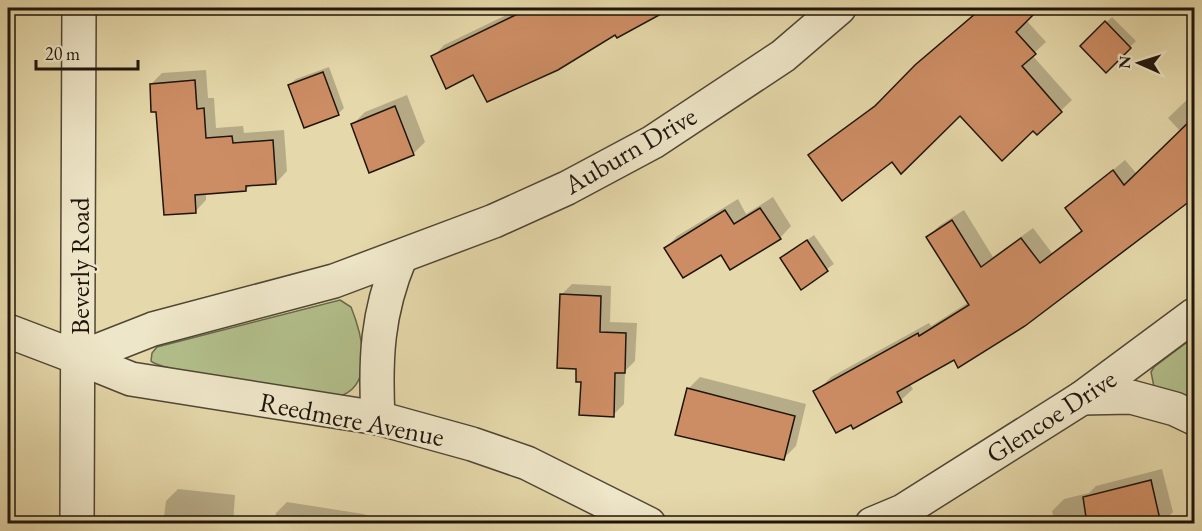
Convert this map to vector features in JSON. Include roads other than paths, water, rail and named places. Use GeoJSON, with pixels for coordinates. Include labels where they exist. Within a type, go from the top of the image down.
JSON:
{"type":"FeatureCollection","features":[{"type":"Feature","properties":{"kind":"street","name":"Beverly Road"},"geometry":{"type":"LineString","coordinates":[[77,524],[80,8]]}},
{"type":"Feature","properties":{"kind":"street","name":"Auburn Drive"},"geometry":{"type":"LineString","coordinates":[[78,358],[153,329],[334,281],[400,258],[567,188],[653,142],[783,56],[840,8]]}},
{"type":"Feature","properties":{"kind":"street"},"geometry":{"type":"LineString","coordinates":[[378,418],[378,332],[386,290],[400,258]]}},
{"type":"Feature","properties":{"kind":"street","name":"Glencoe Drive"},"geometry":{"type":"LineString","coordinates":[[872,524],[901,518],[1082,398],[1194,315]]}},
{"type":"Feature","properties":{"kind":"street"},"geometry":{"type":"LineString","coordinates":[[8,331],[78,358]]}},
{"type":"Feature","properties":{"kind":"street","name":"Reedmere Avenue"},"geometry":{"type":"LineString","coordinates":[[78,358],[131,379],[378,418],[472,444],[527,463],[649,524]]}},
{"type":"Feature","properties":{"kind":"street"},"geometry":{"type":"LineString","coordinates":[[1082,398],[1131,397],[1175,409],[1194,418]]}}]}
